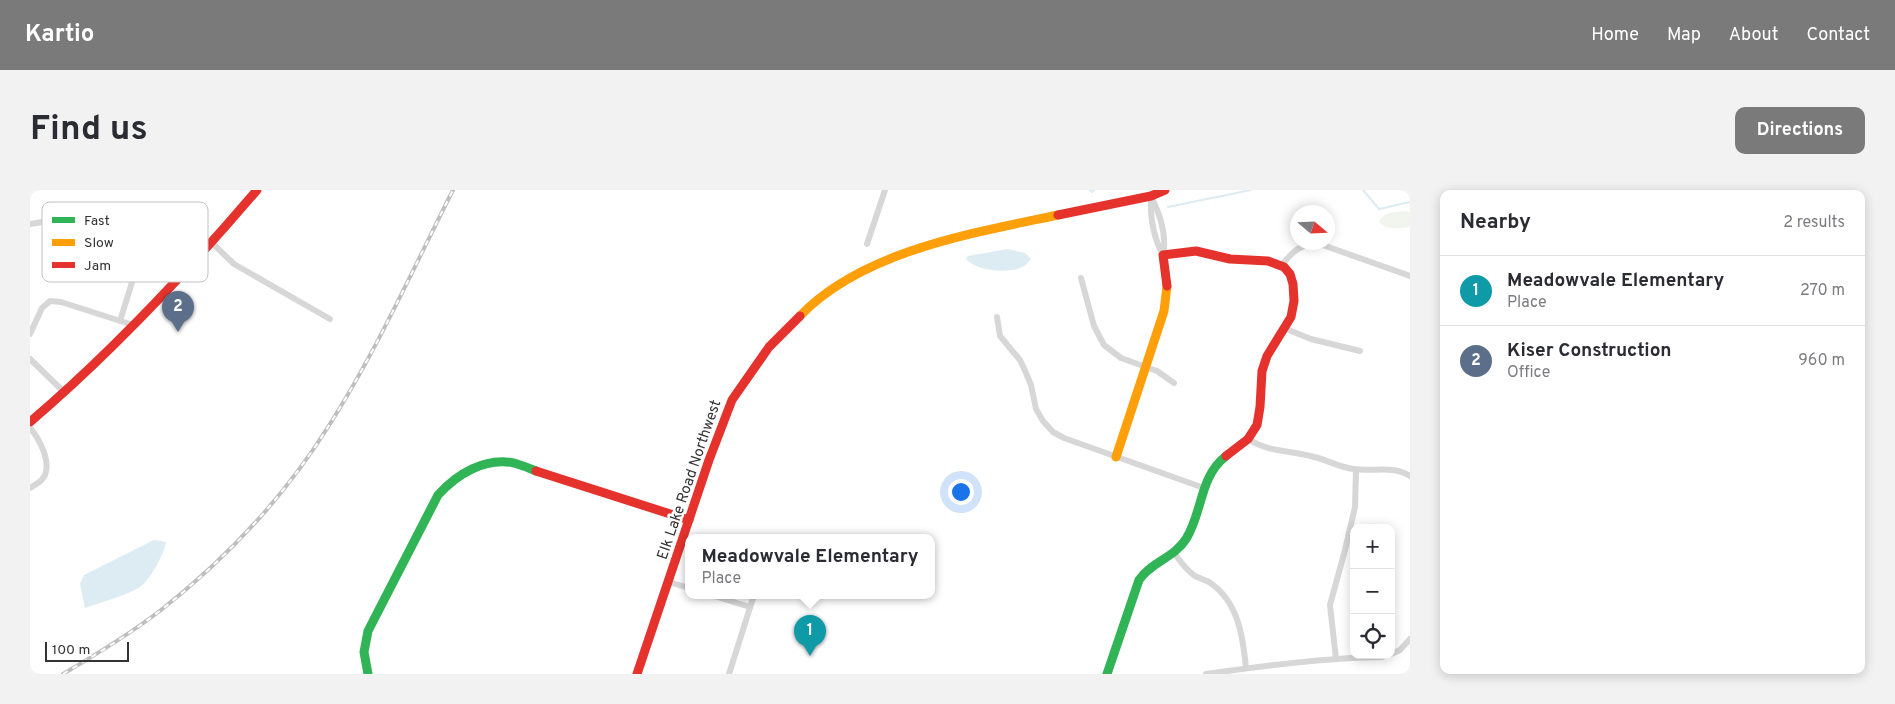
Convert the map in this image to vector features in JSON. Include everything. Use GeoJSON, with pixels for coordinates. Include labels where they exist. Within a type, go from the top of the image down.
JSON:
{"type":"FeatureCollection","features":[{"type":"Feature","properties":{"kind":"street"},"geometry":{"type":"LineString","coordinates":[[208,245],[256,190]]}},
{"type":"Feature","properties":{"kind":"street"},"geometry":{"type":"LineString","coordinates":[[867,244],[885,190]]}},
{"type":"Feature","properties":{"kind":"street","name":"Elk Lake Road Northwest"},"geometry":{"type":"LineString","coordinates":[[637,674],[732,400],[769,346],[814,301],[844,281],[907,252],[987,230],[1165,190]]}},
{"type":"Feature","properties":{"kind":"street"},"geometry":{"type":"LineString","coordinates":[[1116,457],[1166,300],[1167,287],[1163,255],[1158,244],[1150,212],[1150,193]]}},
{"type":"Feature","properties":{"kind":"street"},"geometry":{"type":"LineString","coordinates":[[211,242],[234,264],[330,319]]}},
{"type":"Feature","properties":{"kind":"street"},"geometry":{"type":"LineString","coordinates":[[1282,265],[1298,248],[1320,244],[1410,276]]}},
{"type":"Feature","properties":{"kind":"street"},"geometry":{"type":"LineString","coordinates":[[1107,674],[1140,578],[1153,565],[1174,553],[1183,544],[1210,472],[1218,462],[1248,439],[1255,429],[1264,364],[1269,352],[1286,329],[1292,314],[1294,295],[1290,274],[1282,265],[1274,261],[1230,259],[1195,250],[1163,255]]}},
{"type":"Feature","properties":{"kind":"street"},"geometry":{"type":"LineString","coordinates":[[1081,278],[1094,326],[1104,345],[1121,358],[1157,371],[1174,383]]}},
{"type":"Feature","properties":{"kind":"street"},"geometry":{"type":"LineString","coordinates":[[120,321],[132,282]]}},
{"type":"Feature","properties":{"kind":"street"},"geometry":{"type":"LineString","coordinates":[[30,422],[65,393],[173,282]]}},
{"type":"Feature","properties":{"kind":"street"},"geometry":{"type":"LineString","coordinates":[[30,334],[42,308],[50,301],[61,302],[133,325]]}},
{"type":"Feature","properties":{"kind":"street"},"geometry":{"type":"LineString","coordinates":[[997,317],[1000,336],[1020,360],[1031,385],[1036,409],[1043,421],[1053,432],[1064,438],[1204,488]]}},
{"type":"Feature","properties":{"kind":"street"},"geometry":{"type":"LineString","coordinates":[[1286,329],[1311,339],[1360,352]]}},
{"type":"Feature","properties":{"kind":"street"},"geometry":{"type":"LineString","coordinates":[[30,359],[65,393]]}},
{"type":"Feature","properties":{"kind":"street"},"geometry":{"type":"LineString","coordinates":[[30,428],[40,440],[47,468],[45,477],[30,488]]}},
{"type":"Feature","properties":{"kind":"street"},"geometry":{"type":"LineString","coordinates":[[1248,439],[1262,447],[1309,456],[1340,467],[1356,470],[1389,468],[1402,471],[1410,476]]}},
{"type":"Feature","properties":{"kind":"street"},"geometry":{"type":"LineString","coordinates":[[368,674],[364,664],[364,646],[365,637],[374,617],[438,495],[450,481],[466,470],[493,462],[513,463],[689,520]]}},
{"type":"Feature","properties":{"kind":"street"},"geometry":{"type":"LineString","coordinates":[[1336,659],[1330,605],[1355,507],[1356,470]]}},
{"type":"Feature","properties":{"kind":"street"},"geometry":{"type":"LineString","coordinates":[[1174,553],[1194,575],[1224,594],[1234,609],[1243,641],[1246,668]]}},
{"type":"Feature","properties":{"kind":"street"},"geometry":{"type":"LineString","coordinates":[[668,582],[685,587]]}},
{"type":"Feature","properties":{"kind":"street"},"geometry":{"type":"LineString","coordinates":[[724,599],[750,607]]}},
{"type":"Feature","properties":{"kind":"street"},"geometry":{"type":"LineString","coordinates":[[729,674],[753,599]]}},
{"type":"Feature","properties":{"kind":"street"},"geometry":{"type":"LineString","coordinates":[[1395,652],[1400,650],[1410,639]]}},
{"type":"Feature","properties":{"kind":"street"},"geometry":{"type":"LineString","coordinates":[[1206,674],[1246,668],[1350,658]]}},
{"type":"Feature","properties":{"kind":"shaded area"},"geometry":{"type":"Polygon","coordinates":[[[1410,212],[1410,227],[1389,228],[1379,222],[1387,214],[1410,212]]]}},
{"type":"Feature","properties":{"kind":"shaded area"},"geometry":{"type":"Polygon","coordinates":[[[1008,249],[1025,253],[1031,259],[1026,265],[1016,269],[1001,271],[984,269],[966,259],[968,256],[1008,249]]]}},
{"type":"Feature","properties":{"kind":"shaded area"},"geometry":{"type":"Polygon","coordinates":[[[154,540],[166,542],[165,547],[155,568],[142,586],[85,608],[80,584],[84,575],[154,540]]]}},
{"type":"Feature","properties":{"kind":"waterway"},"geometry":{"type":"LineString","coordinates":[[1090,190],[1092,192],[1094,190]]}},
{"type":"Feature","properties":{"kind":"waterway"},"geometry":{"type":"LineString","coordinates":[[1168,207],[1251,190]]}},
{"type":"Feature","properties":{"kind":"waterway"},"geometry":{"type":"LineString","coordinates":[[1363,190],[1379,209],[1410,202]]}},
{"type":"Feature","properties":{"kind":"railway"},"geometry":{"type":"LineString","coordinates":[[63,674],[101,651],[161,610],[231,548],[273,502],[311,453],[346,399],[409,280],[453,190]]}},
{"type":"Feature","properties":{"kind":"traffic: fast"},"geometry":{"type":"LineString","coordinates":[[1107,674],[1139,580],[1150,569],[1175,551],[1186,539],[1196,518],[1206,484],[1217,464],[1226,456]]}},
{"type":"Feature","properties":{"kind":"traffic: fast"},"geometry":{"type":"LineString","coordinates":[[368,674],[364,652],[368,631],[438,495],[454,480],[482,465],[503,462],[514,463],[536,471]]}},
{"type":"Feature","properties":{"kind":"traffic: slow"},"geometry":{"type":"LineString","coordinates":[[800,316],[825,294],[855,275],[886,260],[955,238],[1058,215]]}},
{"type":"Feature","properties":{"kind":"traffic: slow"},"geometry":{"type":"LineString","coordinates":[[1116,457],[1164,311],[1167,286]]}},
{"type":"Feature","properties":{"kind":"traffic: jam"},"geometry":{"type":"LineString","coordinates":[[208,246],[257,190]]}},
{"type":"Feature","properties":{"kind":"traffic: jam"},"geometry":{"type":"LineString","coordinates":[[1058,215],[1151,196],[1165,190]]}},
{"type":"Feature","properties":{"kind":"traffic: jam"},"geometry":{"type":"LineString","coordinates":[[1167,286],[1163,255],[1196,251],[1230,259],[1268,261],[1284,267],[1290,274],[1293,284],[1294,301],[1291,317],[1267,356],[1262,371],[1257,425],[1248,439],[1226,456]]}},
{"type":"Feature","properties":{"kind":"traffic: jam"},"geometry":{"type":"LineString","coordinates":[[30,422],[90,368],[175,282]]}},
{"type":"Feature","properties":{"kind":"traffic: jam"},"geometry":{"type":"LineString","coordinates":[[637,674],[709,460],[732,400],[769,347],[800,316]]}},
{"type":"Feature","properties":{"kind":"traffic: jam"},"geometry":{"type":"LineString","coordinates":[[536,471],[689,520]]}},
{"type":"Feature","properties":{"kind":"place","name":"Kiser Construction"},"geometry":{"type":"Point","coordinates":[178,332]}},
{"type":"Feature","properties":{"kind":"place","name":"Meadowvale Elementary"},"geometry":{"type":"Point","coordinates":[810,656]}}]}
